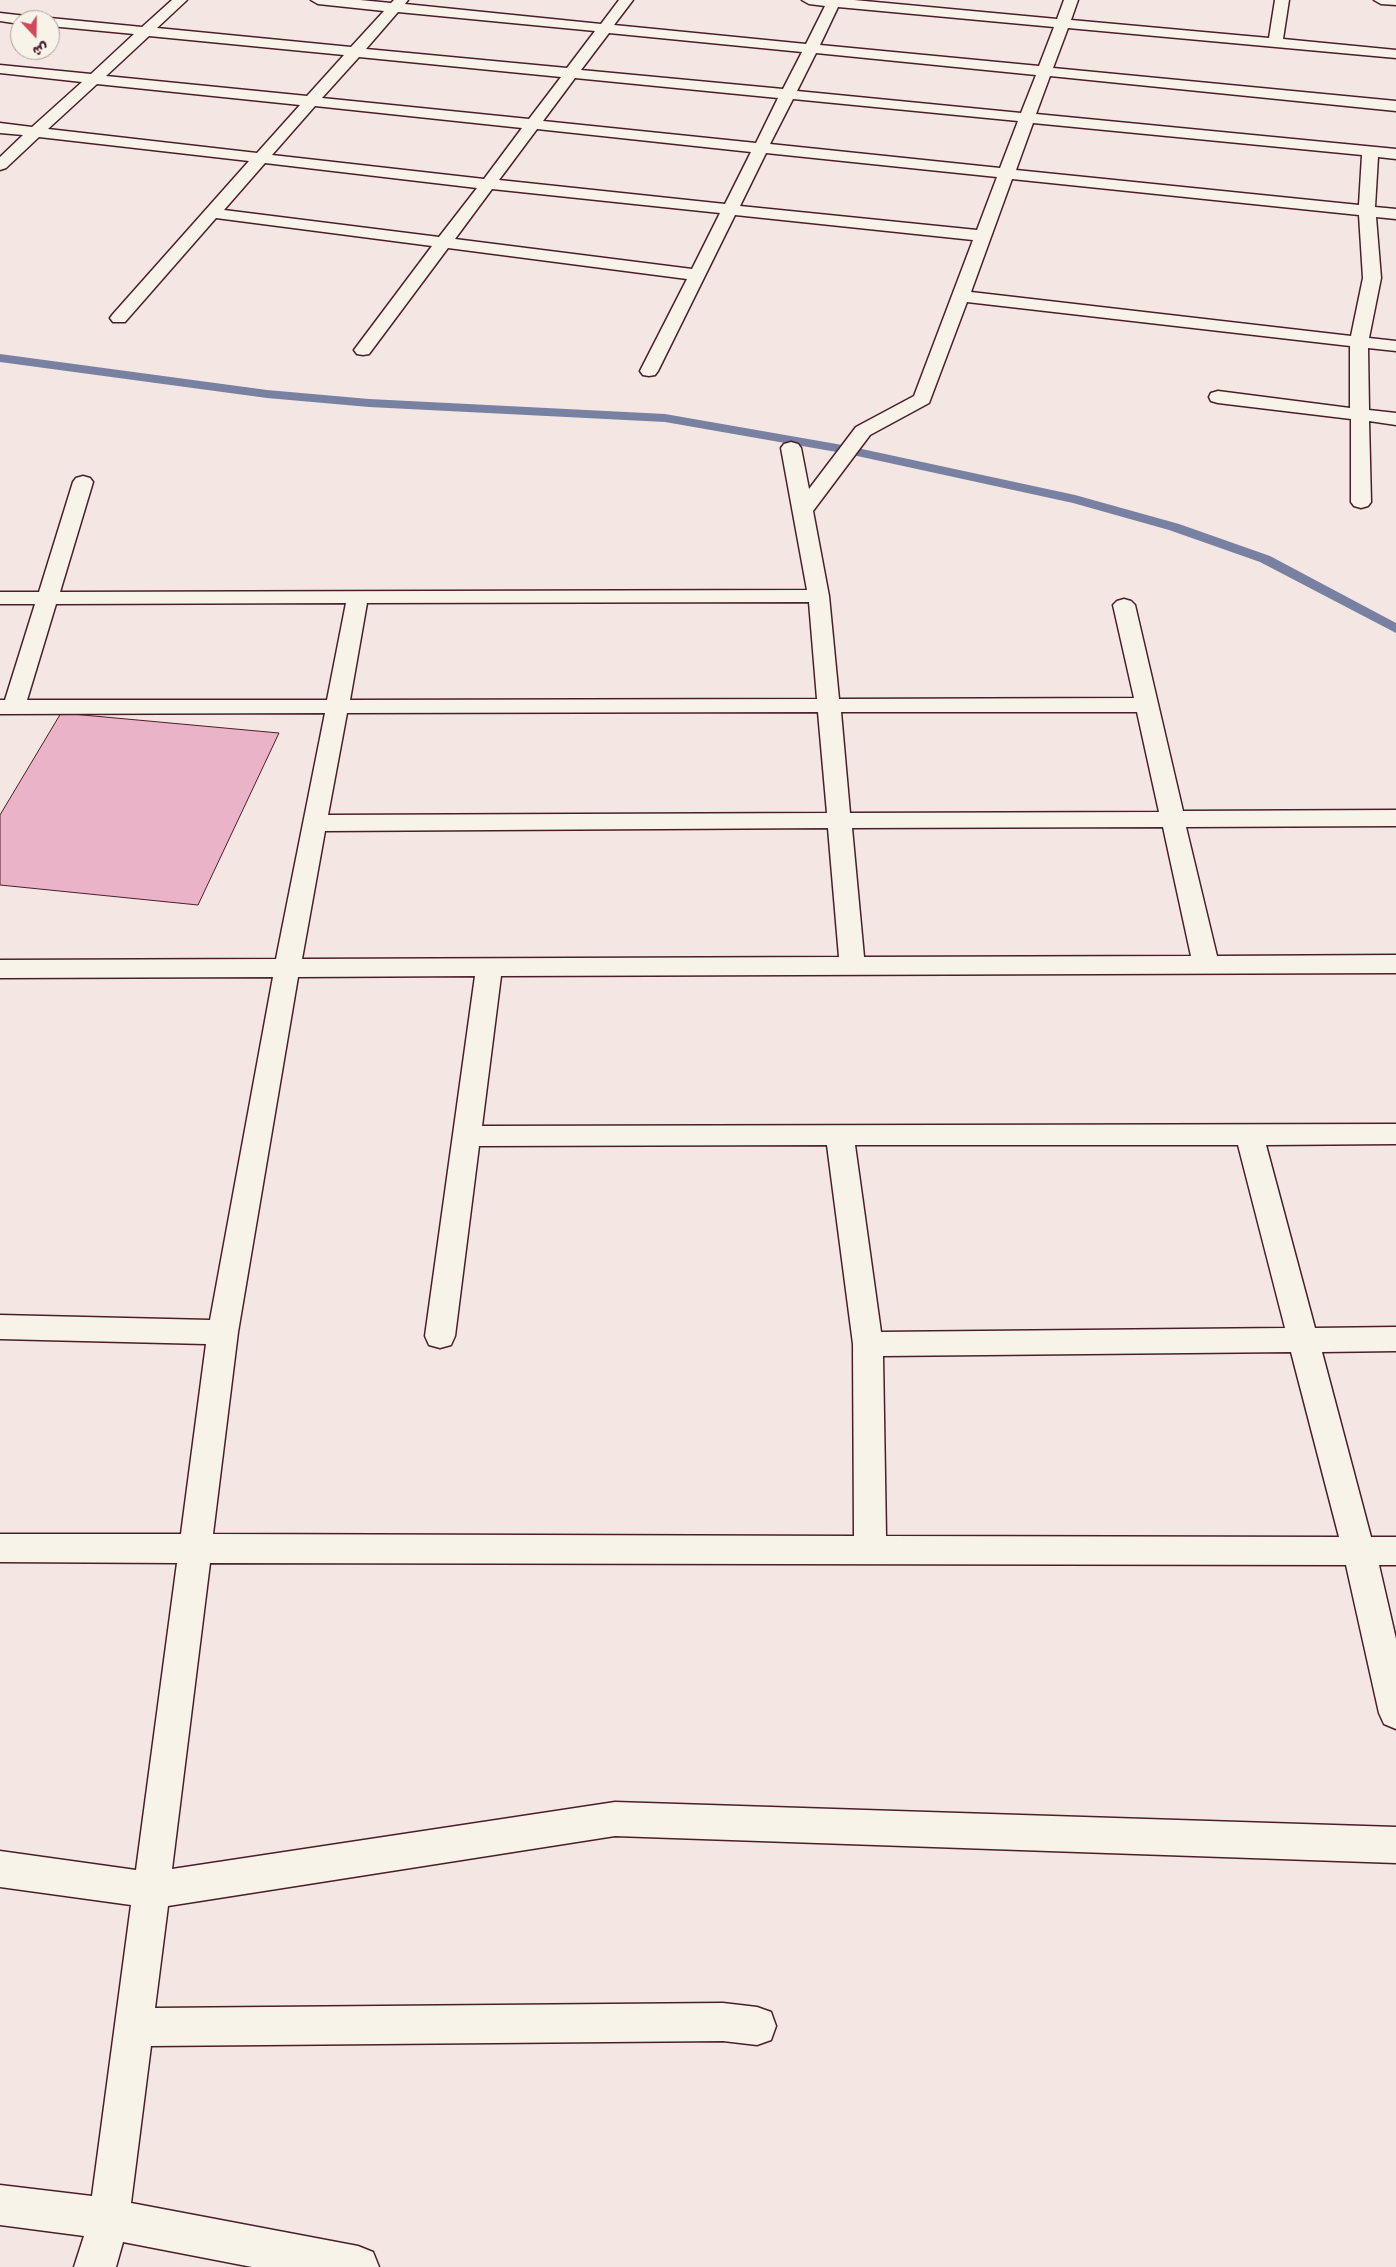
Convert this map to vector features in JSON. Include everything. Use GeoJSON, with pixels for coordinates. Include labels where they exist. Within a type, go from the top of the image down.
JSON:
{"type":"FeatureCollection","features":[{"type":"Feature","properties":{"kind":"street"},"geometry":{"type":"LineString","coordinates":[[0,165],[180,0]]}},
{"type":"Feature","properties":{"kind":"street"},"geometry":{"type":"LineString","coordinates":[[318,0],[398,4],[605,28],[1396,106]]}},
{"type":"Feature","properties":{"kind":"street"},"geometry":{"type":"LineString","coordinates":[[363,350],[626,0]]}},
{"type":"Feature","properties":{"kind":"street"},"geometry":{"type":"LineString","coordinates":[[809,0],[1396,54]]}},
{"type":"Feature","properties":{"kind":"street"},"geometry":{"type":"LineString","coordinates":[[803,510],[863,431],[922,399],[1028,118],[1043,71],[1072,0]]}},
{"type":"Feature","properties":{"kind":"street"},"geometry":{"type":"LineString","coordinates":[[1274,42],[1282,0]]}},
{"type":"Feature","properties":{"kind":"street"},"geometry":{"type":"LineString","coordinates":[[1381,0],[1396,1]]}},
{"type":"Feature","properties":{"kind":"street"},"geometry":{"type":"LineString","coordinates":[[649,372],[834,1]]}},
{"type":"Feature","properties":{"kind":"street"},"geometry":{"type":"LineString","coordinates":[[119,318],[398,4]]}},
{"type":"Feature","properties":{"kind":"street"},"geometry":{"type":"LineString","coordinates":[[60,23],[1396,154]]}},
{"type":"Feature","properties":{"kind":"street"},"geometry":{"type":"LineString","coordinates":[[0,68],[1396,214]]}},
{"type":"Feature","properties":{"kind":"street"},"geometry":{"type":"LineString","coordinates":[[0,128],[260,159],[983,236]]}},
{"type":"Feature","properties":{"kind":"street"},"geometry":{"type":"LineString","coordinates":[[1361,502],[1359,342],[1380,279],[1367,211],[1370,151]]}},
{"type":"Feature","properties":{"kind":"street"},"geometry":{"type":"LineString","coordinates":[[212,213],[697,275]]}},
{"type":"Feature","properties":{"kind":"street"},"geometry":{"type":"LineString","coordinates":[[960,296],[1396,346]]}},
{"type":"Feature","properties":{"kind":"street"},"geometry":{"type":"LineString","coordinates":[[1218,397],[1396,419]]}},
{"type":"Feature","properties":{"kind":"street"},"geometry":{"type":"LineString","coordinates":[[791,448],[819,596],[852,966]]}},
{"type":"Feature","properties":{"kind":"street"},"geometry":{"type":"LineString","coordinates":[[83,482],[48,598],[7,707],[1147,705]]}},
{"type":"Feature","properties":{"kind":"street"},"geometry":{"type":"LineString","coordinates":[[0,598],[819,596]]}},
{"type":"Feature","properties":{"kind":"street"},"geometry":{"type":"LineString","coordinates":[[95,2267],[110,2219],[223,1332],[287,968],[358,597]]}},
{"type":"Feature","properties":{"kind":"street"},"geometry":{"type":"LineString","coordinates":[[1124,605],[1206,965]]}},
{"type":"Feature","properties":{"kind":"street"},"geometry":{"type":"LineString","coordinates":[[315,823],[1396,818]]}},
{"type":"Feature","properties":{"kind":"street"},"geometry":{"type":"LineString","coordinates":[[0,969],[1396,964]]}},
{"type":"Feature","properties":{"kind":"street"},"geometry":{"type":"LineString","coordinates":[[440,1336],[489,968]]}},
{"type":"Feature","properties":{"kind":"street"},"geometry":{"type":"LineString","coordinates":[[1249,1134],[1359,1550],[1396,1713]]}},
{"type":"Feature","properties":{"kind":"street"},"geometry":{"type":"LineString","coordinates":[[467,1136],[1396,1134]]}},
{"type":"Feature","properties":{"kind":"street"},"geometry":{"type":"LineString","coordinates":[[840,1136],[868,1344],[870,1551]]}},
{"type":"Feature","properties":{"kind":"street"},"geometry":{"type":"LineString","coordinates":[[0,1327],[223,1332]]}},
{"type":"Feature","properties":{"kind":"street"},"geometry":{"type":"LineString","coordinates":[[868,1344],[1396,1339]]}},
{"type":"Feature","properties":{"kind":"street"},"geometry":{"type":"LineString","coordinates":[[0,1548],[195,1550],[1396,1551]]}},
{"type":"Feature","properties":{"kind":"street"},"geometry":{"type":"LineString","coordinates":[[0,1869],[152,1890],[615,1819],[1396,1845]]}},
{"type":"Feature","properties":{"kind":"street"},"geometry":{"type":"LineString","coordinates":[[134,2027],[713,2022],[757,2026]]}},
{"type":"Feature","properties":{"kind":"street"},"geometry":{"type":"LineString","coordinates":[[0,2205],[110,2219],[358,2267]]}},
{"type":"Feature","properties":{"kind":"building"},"geometry":{"type":"Polygon","coordinates":[[[61,713],[279,733],[198,905],[0,885],[0,815],[61,713]]]}},
{"type":"Feature","properties":{"kind":"waterway"},"geometry":{"type":"LineString","coordinates":[[0,358],[267,394],[369,403],[665,418],[848,450],[1075,499],[1174,527],[1265,559],[1396,629]]}}]}
